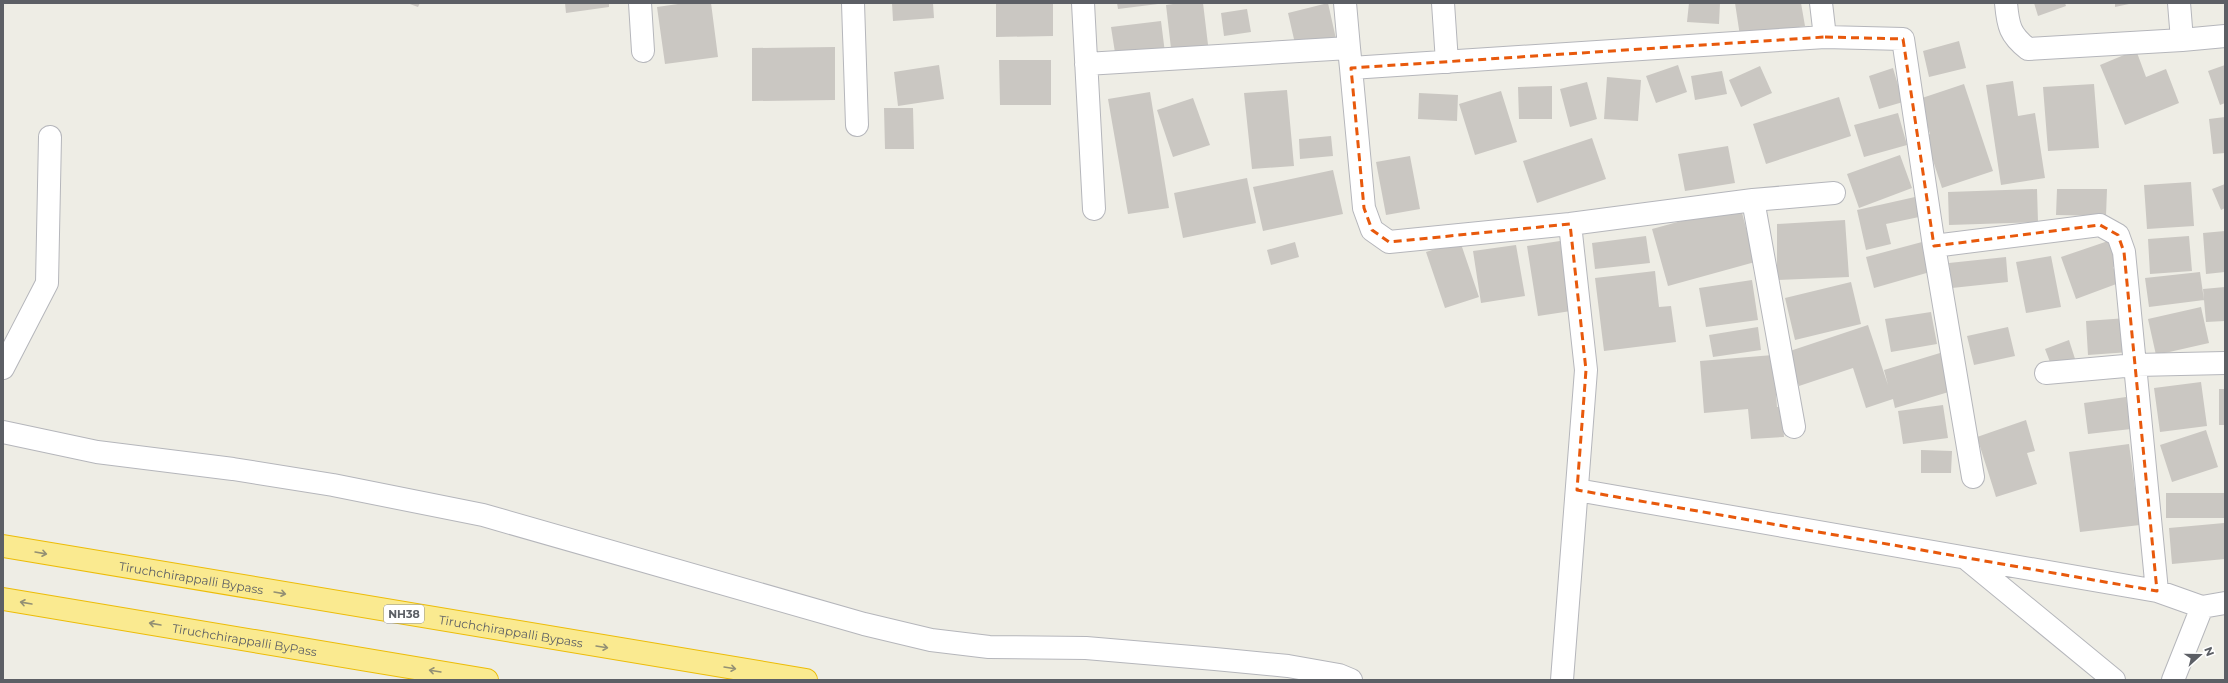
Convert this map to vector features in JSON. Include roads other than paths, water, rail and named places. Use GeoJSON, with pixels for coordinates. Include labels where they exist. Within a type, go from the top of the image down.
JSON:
{"type":"FeatureCollection","features":[{"type":"Feature","properties":{"kind":"highway","name":"Tiruchchirappalli Bypass"},"geometry":{"type":"LineString","coordinates":[[3,546],[806,680]]}},
{"type":"Feature","properties":{"kind":"highway","name":"Tiruchchirappalli ByPass"},"geometry":{"type":"LineString","coordinates":[[3,599],[487,680]]}},
{"type":"Feature","properties":{"kind":"street"},"geometry":{"type":"LineString","coordinates":[[640,3],[643,50]]}},
{"type":"Feature","properties":{"kind":"street"},"geometry":{"type":"LineString","coordinates":[[853,3],[857,125]]}},
{"type":"Feature","properties":{"kind":"street"},"geometry":{"type":"LineString","coordinates":[[1083,3],[1094,208]]}},
{"type":"Feature","properties":{"kind":"street"},"geometry":{"type":"LineString","coordinates":[[1345,3],[1364,208],[1372,230],[1389,242],[1570,224],[1753,200],[1834,193]]}},
{"type":"Feature","properties":{"kind":"street"},"geometry":{"type":"LineString","coordinates":[[1443,3],[1447,62]]}},
{"type":"Feature","properties":{"kind":"street"},"geometry":{"type":"LineString","coordinates":[[1821,3],[1825,37]]}},
{"type":"Feature","properties":{"kind":"street"},"geometry":{"type":"LineString","coordinates":[[2006,3],[2008,22],[2014,38],[2028,49],[2225,36]]}},
{"type":"Feature","properties":{"kind":"street"},"geometry":{"type":"LineString","coordinates":[[2178,3],[2182,40]]}},
{"type":"Feature","properties":{"kind":"street"},"geometry":{"type":"LineString","coordinates":[[1086,64],[1350,58],[1447,62],[1825,37],[1903,39],[1934,246],[1973,477]]}},
{"type":"Feature","properties":{"kind":"street"},"geometry":{"type":"LineString","coordinates":[[3,368],[46,283],[50,137]]}},
{"type":"Feature","properties":{"kind":"street"},"geometry":{"type":"LineString","coordinates":[[1753,200],[1794,427]]}},
{"type":"Feature","properties":{"kind":"street"},"geometry":{"type":"LineString","coordinates":[[1562,680],[1586,370],[1570,224]]}},
{"type":"Feature","properties":{"kind":"street"},"geometry":{"type":"LineString","coordinates":[[1934,246],[2100,226],[2118,235],[2124,252],[2157,591]]}},
{"type":"Feature","properties":{"kind":"street"},"geometry":{"type":"LineString","coordinates":[[2046,373],[2136,365],[2225,363]]}},
{"type":"Feature","properties":{"kind":"street"},"geometry":{"type":"LineString","coordinates":[[3,432],[97,452],[234,469],[333,485],[483,515],[864,624],[931,640],[989,647],[1086,648],[1215,659],[1288,666],[1340,675],[1351,680]]}},
{"type":"Feature","properties":{"kind":"street"},"geometry":{"type":"LineString","coordinates":[[1577,490],[2157,591],[2202,607],[2225,603]]}},
{"type":"Feature","properties":{"kind":"street"},"geometry":{"type":"LineString","coordinates":[[1966,558],[2114,680]]}},
{"type":"Feature","properties":{"kind":"street"},"geometry":{"type":"LineString","coordinates":[[2173,680],[2202,607]]}}]}
